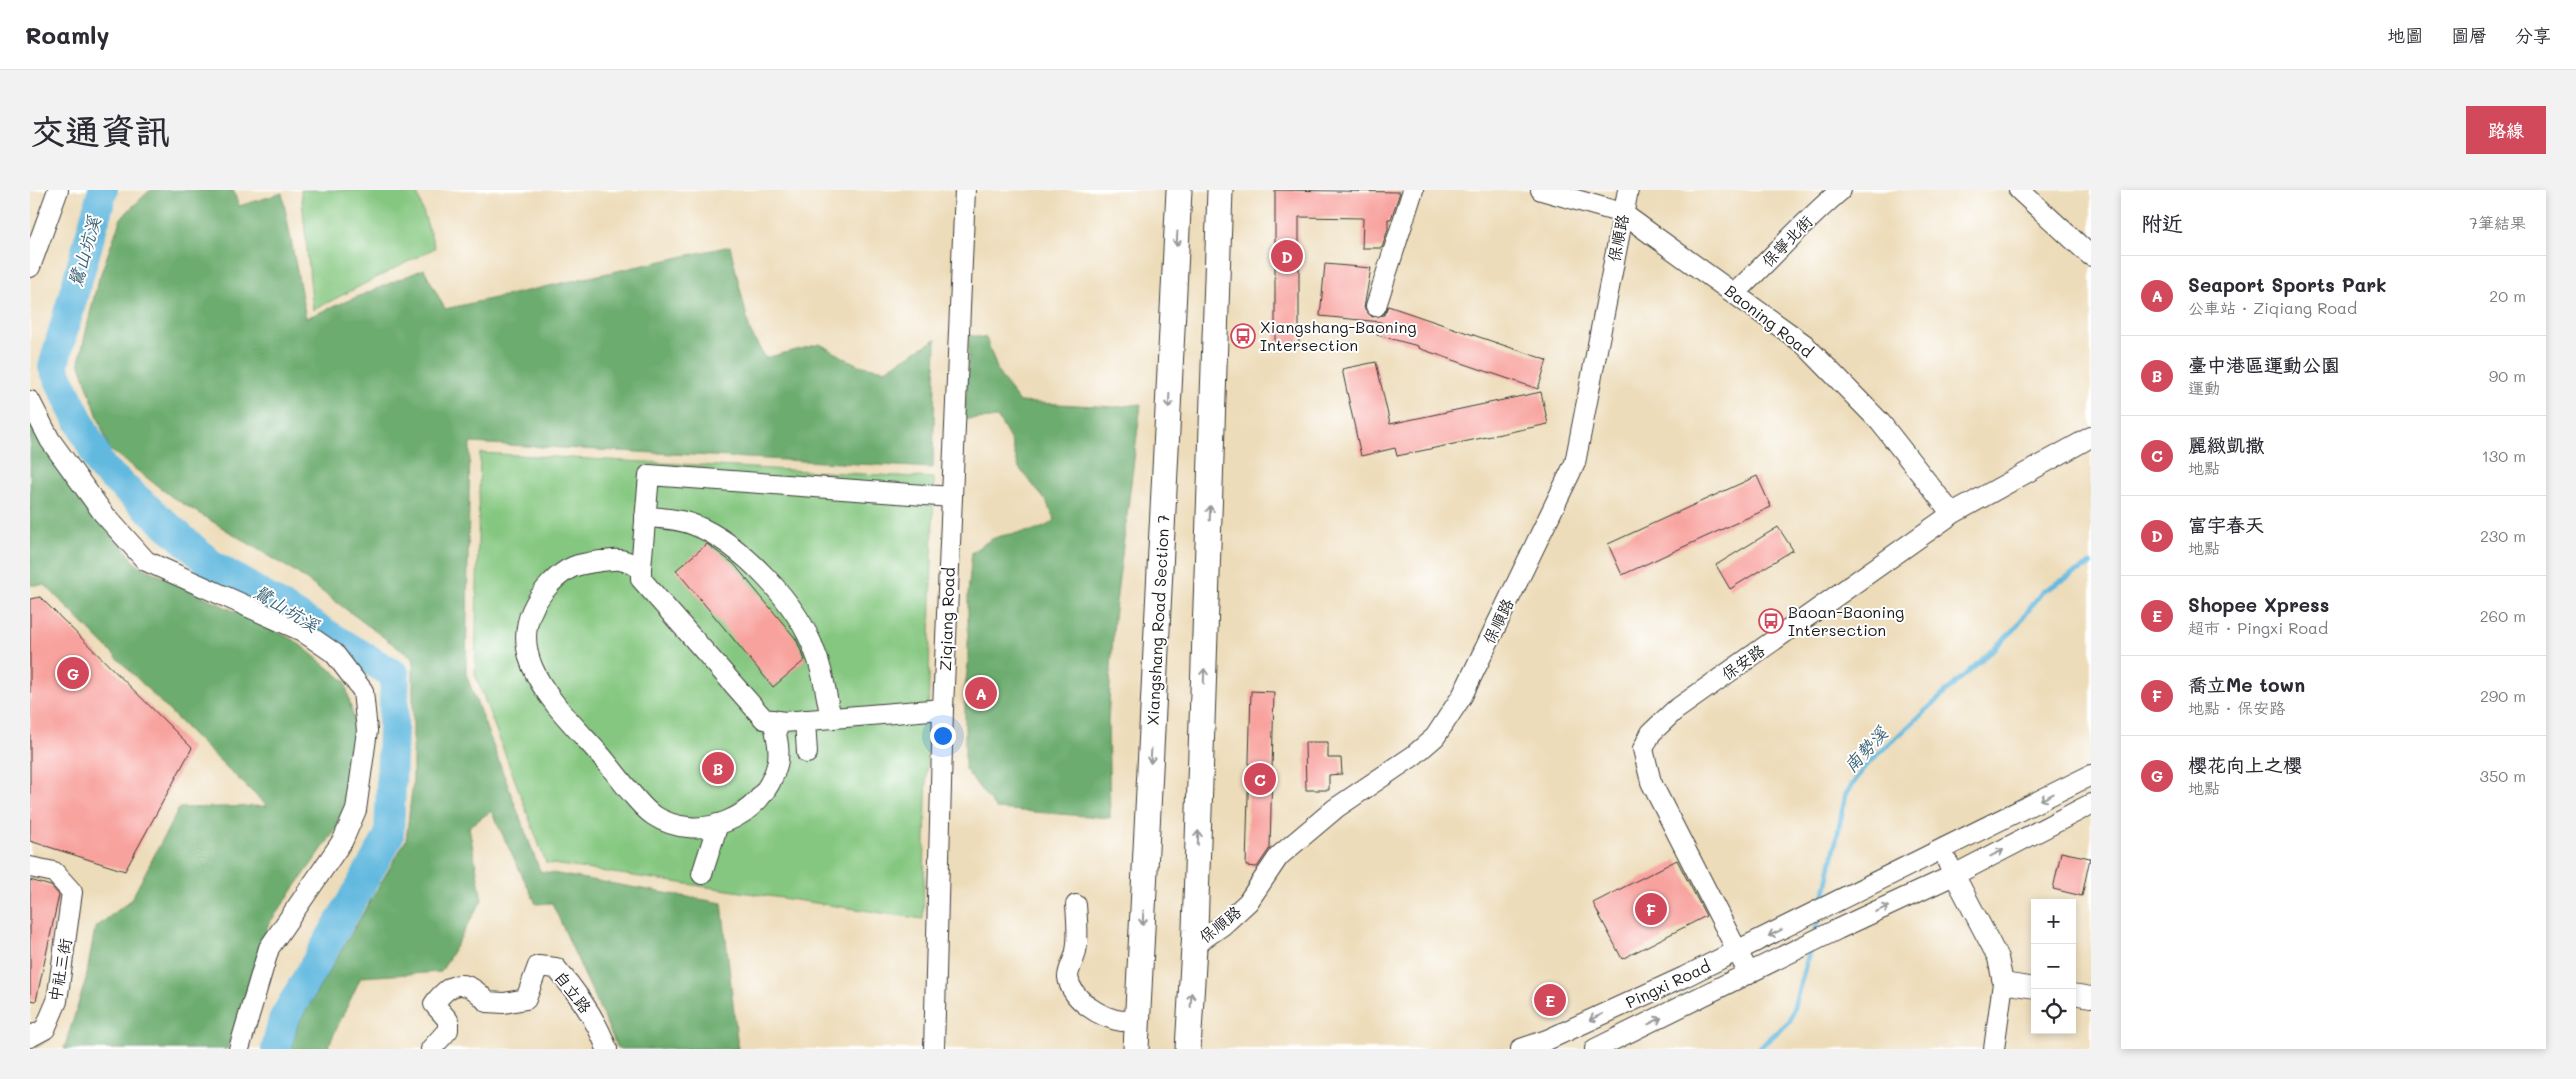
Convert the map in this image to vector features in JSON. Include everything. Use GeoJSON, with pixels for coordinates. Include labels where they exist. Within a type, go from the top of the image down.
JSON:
{"type":"FeatureCollection","features":[{"type":"Feature","properties":{"kind":"main road","name":"Xiangshang Road Section 7"},"geometry":{"type":"LineString","coordinates":[[1136,1049],[1179,190]]}},
{"type":"Feature","properties":{"kind":"main road"},"geometry":{"type":"LineString","coordinates":[[1188,1049],[1194,945],[1220,190]]}},
{"type":"Feature","properties":{"kind":"street"},"geometry":{"type":"LineString","coordinates":[[30,267],[58,190]]}},
{"type":"Feature","properties":{"kind":"street","name":"Ziqiang Road"},"geometry":{"type":"LineString","coordinates":[[934,1049],[943,709],[965,190]]}},
{"type":"Feature","properties":{"kind":"street"},"geometry":{"type":"LineString","coordinates":[[1376,306],[1413,190]]}},
{"type":"Feature","properties":{"kind":"street","name":"Baoning Road"},"geometry":{"type":"LineString","coordinates":[[1541,190],[1622,213],[1735,292],[1804,344],[1880,422],[1952,514]]}},
{"type":"Feature","properties":{"kind":"street","name":"保順路"},"geometry":{"type":"LineString","coordinates":[[1194,945],[1224,925],[1248,902],[1279,856],[1336,808],[1413,756],[1435,737],[1462,696],[1575,463],[1622,213],[1628,190]]}},
{"type":"Feature","properties":{"kind":"street","name":"保寧北街"},"geometry":{"type":"LineString","coordinates":[[1735,292],[1766,264],[1806,220],[1841,190]]}},
{"type":"Feature","properties":{"kind":"street"},"geometry":{"type":"LineString","coordinates":[[2020,190],[2091,256]]}},
{"type":"Feature","properties":{"kind":"street"},"geometry":{"type":"LineString","coordinates":[[30,401],[50,440],[98,506],[146,561],[302,631],[334,653],[362,691],[367,731],[356,810],[343,840],[269,948],[239,1049]]}},
{"type":"Feature","properties":{"kind":"street","name":"保安路"},"geometry":{"type":"LineString","coordinates":[[1749,974],[1736,952],[1651,782],[1643,749],[1652,733],[1674,711],[1952,514],[2091,437]]}},
{"type":"Feature","properties":{"kind":"street"},"geometry":{"type":"LineString","coordinates":[[943,709],[784,722],[764,719],[641,579],[641,568],[649,476],[952,497]]}},
{"type":"Feature","properties":{"kind":"street"},"geometry":{"type":"LineString","coordinates":[[645,516],[692,524],[716,535],[764,577],[800,624],[815,649],[823,674],[831,718]]}},
{"type":"Feature","properties":{"kind":"street"},"geometry":{"type":"LineString","coordinates":[[641,568],[619,560],[579,563],[558,576],[536,599],[525,633],[526,654],[532,670],[544,689],[652,815],[684,826],[701,827],[732,821],[756,803],[766,791],[778,764],[773,720]]}},
{"type":"Feature","properties":{"kind":"street"},"geometry":{"type":"LineString","coordinates":[[804,720],[807,753]]}},
{"type":"Feature","properties":{"kind":"street"},"geometry":{"type":"LineString","coordinates":[[1994,1049],[2004,983],[1998,958],[1942,850],[2091,775]]}},
{"type":"Feature","properties":{"kind":"street"},"geometry":{"type":"LineString","coordinates":[[1954,875],[2091,804]]}},
{"type":"Feature","properties":{"kind":"street"},"geometry":{"type":"LineString","coordinates":[[702,874],[718,824]]}},
{"type":"Feature","properties":{"kind":"street","name":"Pingxi Road"},"geometry":{"type":"LineString","coordinates":[[1521,1049],[1547,1040],[1736,952],[1942,850]]}},
{"type":"Feature","properties":{"kind":"street","name":"中社三街"},"geometry":{"type":"LineString","coordinates":[[30,867],[54,872],[72,892],[57,1001],[45,1029],[30,1037]]}},
{"type":"Feature","properties":{"kind":"street","name":"Pingxi Road"},"geometry":{"type":"LineString","coordinates":[[1595,1049],[1838,929],[1954,875]]}},
{"type":"Feature","properties":{"kind":"street"},"geometry":{"type":"LineString","coordinates":[[1076,905],[1078,929],[1076,952],[1068,976],[1075,995],[1095,1010],[1112,1018],[1123,1021],[1137,1018]]}},
{"type":"Feature","properties":{"kind":"street","name":"自立路"},"geometry":{"type":"LineString","coordinates":[[430,1049],[448,1030],[448,1020],[434,1004],[443,991],[460,984],[475,988],[487,1002],[504,1003],[526,999],[538,966],[556,968],[569,983],[588,1009],[607,1049]]}},
{"type":"Feature","properties":{"kind":"street"},"geometry":{"type":"LineString","coordinates":[[2004,983],[2031,987]]}},
{"type":"Feature","properties":{"kind":"street"},"geometry":{"type":"LineString","coordinates":[[2076,995],[2091,997]]}},
{"type":"Feature","properties":{"kind":"green space"},"geometry":{"type":"Polygon","coordinates":[[[150,190],[233,190],[239,206],[282,193],[306,318],[424,269],[445,309],[730,246],[750,331],[765,358],[820,344],[858,365],[885,370],[936,339],[933,468],[470,443],[466,674],[540,871],[722,903],[738,1049],[618,1049],[552,903],[536,904],[491,811],[469,827],[482,900],[441,972],[361,977],[327,1049],[291,1049],[298,1024],[406,840],[413,781],[413,659],[297,573],[172,497],[109,449],[79,362],[97,284],[121,218],[150,190]]]}},
{"type":"Feature","properties":{"kind":"green space"},"geometry":{"type":"Polygon","coordinates":[[[301,190],[416,190],[435,248],[313,310],[301,190]]]}},
{"type":"Feature","properties":{"kind":"green space"},"geometry":{"type":"Polygon","coordinates":[[[969,335],[986,338],[999,374],[1019,402],[1116,407],[1141,404],[1114,618],[1108,721],[1110,818],[996,809],[965,769],[968,594],[972,552],[992,539],[1008,534],[1032,531],[1055,520],[1046,501],[1019,468],[1011,441],[998,418],[965,419],[969,335]]]}},
{"type":"Feature","properties":{"kind":"green space"},"geometry":{"type":"Polygon","coordinates":[[[30,419],[136,564],[294,640],[345,681],[355,725],[354,776],[337,828],[268,925],[227,1049],[64,1049],[86,979],[95,928],[131,900],[179,808],[267,806],[196,738],[45,585],[30,585],[30,419]]]}},
{"type":"Feature","properties":{"kind":"green space"},"geometry":{"type":"Polygon","coordinates":[[[480,453],[934,478],[923,919],[546,863],[475,674],[480,453]]]}},
{"type":"Feature","properties":{"kind":"building"},"geometry":{"type":"Polygon","coordinates":[[[1275,190],[1400,192],[1391,219],[1388,219],[1388,229],[1382,248],[1362,248],[1363,218],[1299,217],[1299,346],[1275,346],[1275,190]]]}},
{"type":"Feature","properties":{"kind":"building"},"geometry":{"type":"Polygon","coordinates":[[[1325,264],[1371,268],[1364,308],[1372,317],[1384,315],[1388,306],[1547,360],[1538,389],[1418,348],[1418,346],[1377,335],[1381,322],[1320,316],[1325,264]]]}},
{"type":"Feature","properties":{"kind":"building"},"geometry":{"type":"Polygon","coordinates":[[[1376,362],[1390,424],[1541,392],[1548,424],[1397,456],[1395,448],[1361,456],[1342,369],[1376,362]]]}},
{"type":"Feature","properties":{"kind":"building"},"geometry":{"type":"Polygon","coordinates":[[[1757,476],[1771,507],[1622,575],[1608,544],[1757,476]]]}},
{"type":"Feature","properties":{"kind":"building"},"geometry":{"type":"Polygon","coordinates":[[[1778,527],[1793,550],[1730,589],[1716,565],[1778,527]]]}},
{"type":"Feature","properties":{"kind":"building"},"geometry":{"type":"Polygon","coordinates":[[[707,544],[734,564],[796,639],[805,660],[773,687],[676,570],[707,544]]]}},
{"type":"Feature","properties":{"kind":"building"},"geometry":{"type":"Polygon","coordinates":[[[40,597],[192,748],[125,871],[30,841],[30,599],[40,597]]]}},
{"type":"Feature","properties":{"kind":"building"},"geometry":{"type":"Polygon","coordinates":[[[1251,691],[1274,692],[1270,848],[1257,867],[1246,866],[1251,691]]]}},
{"type":"Feature","properties":{"kind":"building"},"geometry":{"type":"Polygon","coordinates":[[[1305,742],[1328,742],[1328,758],[1341,758],[1342,774],[1329,775],[1329,790],[1306,790],[1305,742]]]}},
{"type":"Feature","properties":{"kind":"building"},"geometry":{"type":"Polygon","coordinates":[[[2061,852],[2090,858],[2082,896],[2053,889],[2061,852]]]}},
{"type":"Feature","properties":{"kind":"building"},"geometry":{"type":"Polygon","coordinates":[[[1677,860],[1706,916],[1622,959],[1593,903],[1677,860]]]}},
{"type":"Feature","properties":{"kind":"building"},"geometry":{"type":"Polygon","coordinates":[[[30,880],[51,886],[59,895],[36,1001],[30,1000],[30,880]]]}},
{"type":"Feature","properties":{"kind":"waterway","name":"鷺山坑溪"},"geometry":{"type":"LineString","coordinates":[[103,190],[53,367],[102,468],[211,564],[395,675],[389,836],[283,1020],[276,1049]]}},
{"type":"Feature","properties":{"kind":"waterway","name":"南勢溪"},"geometry":{"type":"LineString","coordinates":[[1823,903],[1846,794],[1865,766],[2014,630],[2042,592],[2091,564]]}},
{"type":"Feature","properties":{"kind":"waterway","name":"南勢溪"},"geometry":{"type":"LineString","coordinates":[[1814,934],[1820,916]]}},
{"type":"Feature","properties":{"kind":"waterway","name":"南勢溪"},"geometry":{"type":"LineString","coordinates":[[1758,1049],[1790,1021],[1810,949]]}},
{"type":"Feature","properties":{"kind":"place","name":"富宇春天"},"geometry":{"type":"Point","coordinates":[1287,256]}},
{"type":"Feature","properties":{"kind":"place","name":"Xiangshang-Baoning Intersection"},"geometry":{"type":"Point","coordinates":[1243,336]}},
{"type":"Feature","properties":{"kind":"place","name":"Baoan-Baoning Intersection"},"geometry":{"type":"Point","coordinates":[1771,621]}},
{"type":"Feature","properties":{"kind":"place","name":"櫻花向上之櫻"},"geometry":{"type":"Point","coordinates":[73,673]}},
{"type":"Feature","properties":{"kind":"place","name":"Seaport Sports Park"},"geometry":{"type":"Point","coordinates":[981,693]}},
{"type":"Feature","properties":{"kind":"place","name":"臺中港區運動公園"},"geometry":{"type":"Point","coordinates":[718,768]}},
{"type":"Feature","properties":{"kind":"place","name":"麗緻凱撒"},"geometry":{"type":"Point","coordinates":[1260,779]}},
{"type":"Feature","properties":{"kind":"place","name":"喬立Me town"},"geometry":{"type":"Point","coordinates":[1651,909]}},
{"type":"Feature","properties":{"kind":"place","name":"Shopee Xpress"},"geometry":{"type":"Point","coordinates":[1550,1000]}}]}
